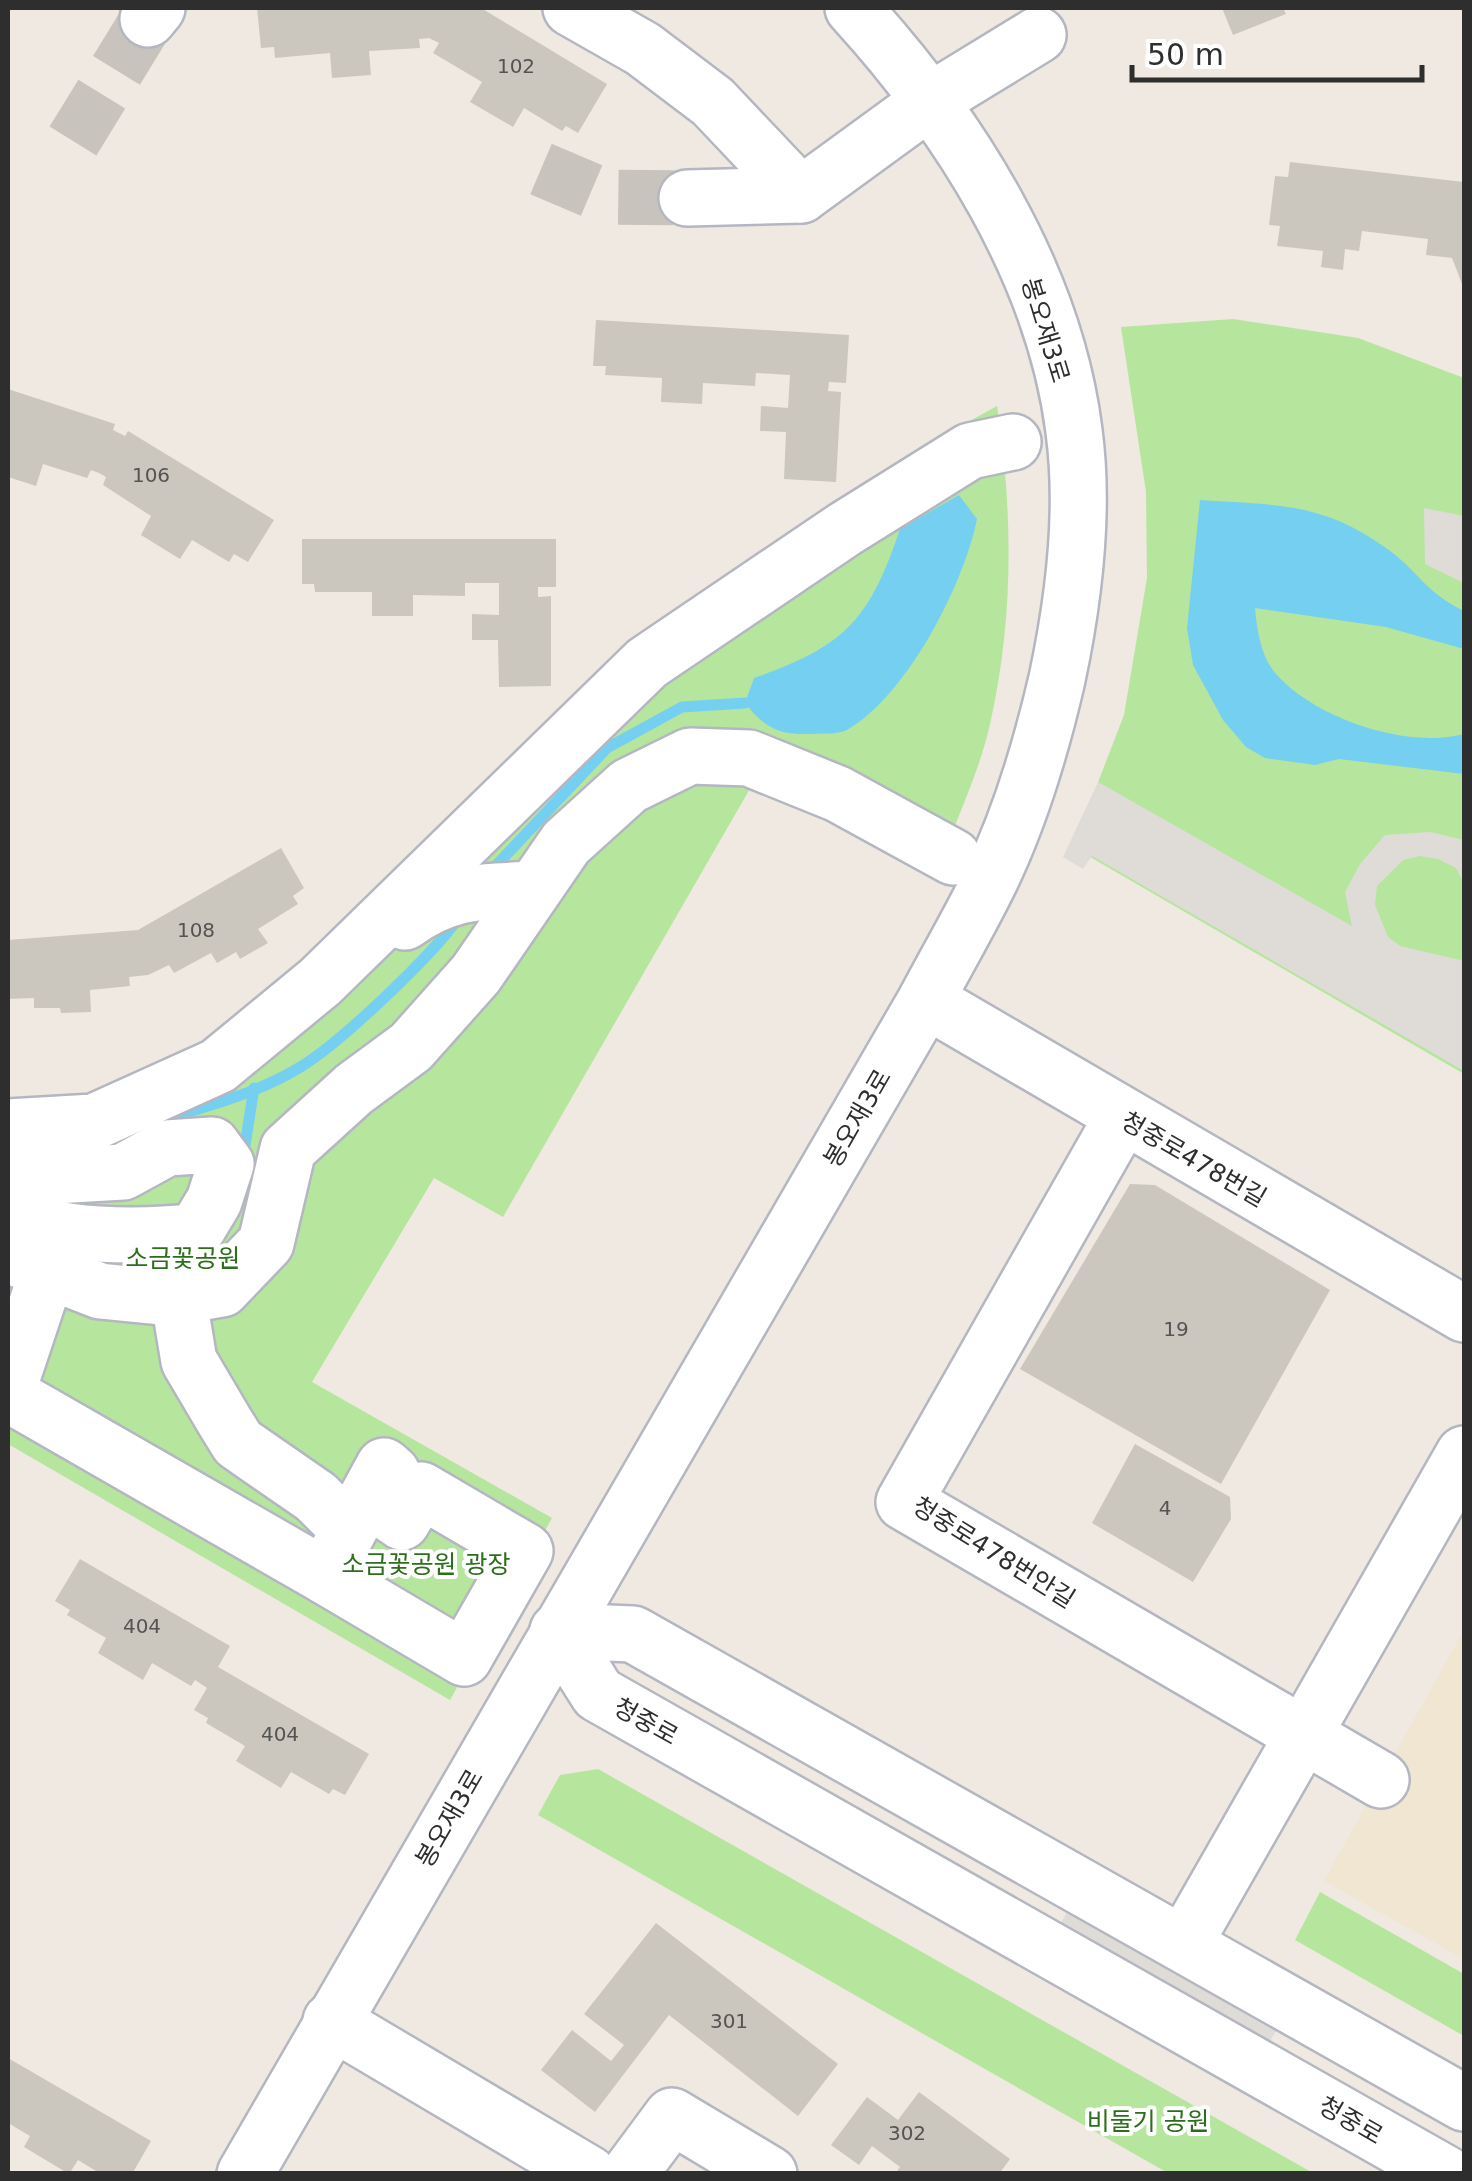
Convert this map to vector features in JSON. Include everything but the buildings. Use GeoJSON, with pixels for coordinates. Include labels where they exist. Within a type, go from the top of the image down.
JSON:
{"type":"FeatureCollection","features":[{"type":"Feature","properties":{"kind":"street"},"geometry":{"type":"LineString","coordinates":[[572,8],[643,49],[713,102],[801,195]]}},
{"type":"Feature","properties":{"kind":"street","name":"봉오재3로"},"geometry":{"type":"LineString","coordinates":[[245,2174],[926,1000],[991,878],[1043,742],[1070,618],[1078,505],[1074,430],[1061,371],[1023,256],[987,186],[930,101],[853,8]]}},
{"type":"Feature","properties":{"kind":"street"},"geometry":{"type":"LineString","coordinates":[[687,198],[801,195],[930,101],[1038,35]]}},
{"type":"Feature","properties":{"kind":"street"},"geometry":{"type":"LineString","coordinates":[[320,982],[647,664],[845,529],[970,450],[1013,442]]}},
{"type":"Feature","properties":{"kind":"street"},"geometry":{"type":"LineString","coordinates":[[8,1210],[20,1221],[39,1252],[100,1291],[181,1296],[222,1289],[266,1244],[288,1149],[354,1089],[411,1047],[476,974],[566,843],[629,786],[690,756],[749,758],[838,794],[953,857]]}},
{"type":"Feature","properties":{"kind":"street"},"geometry":{"type":"LineString","coordinates":[[8,1127],[101,1118],[218,1066],[320,982],[438,900],[466,892],[534,889]]}},
{"type":"Feature","properties":{"kind":"street","name":"청중로478번길"},"geometry":{"type":"LineString","coordinates":[[926,1000],[1122,1118],[1464,1314]]}},
{"type":"Feature","properties":{"kind":"street"},"geometry":{"type":"LineString","coordinates":[[101,1118],[123,1172]]}},
{"type":"Feature","properties":{"kind":"street","name":"청중로478번안길"},"geometry":{"type":"LineString","coordinates":[[1122,1118],[904,1502],[1304,1735]]}},
{"type":"Feature","properties":{"kind":"street"},"geometry":{"type":"LineString","coordinates":[[8,1186],[19,1178],[123,1172],[167,1148],[212,1145],[226,1164],[214,1201],[196,1231],[39,1252]]}},
{"type":"Feature","properties":{"kind":"street"},"geometry":{"type":"LineString","coordinates":[[168,1235],[189,1361],[238,1443],[316,1496],[337,1553]]}},
{"type":"Feature","properties":{"kind":"street"},"geometry":{"type":"LineString","coordinates":[[39,1252],[8,1392],[337,1553],[474,1664],[535,1557],[421,1490],[402,1522],[373,1502],[392,1473],[384,1466],[337,1553]]}},
{"type":"Feature","properties":{"kind":"street"},"geometry":{"type":"LineString","coordinates":[[1185,1942],[1464,1454]]}},
{"type":"Feature","properties":{"kind":"street"},"geometry":{"type":"LineString","coordinates":[[558,1631],[632,1634],[1185,1942],[1464,2103]]}},
{"type":"Feature","properties":{"kind":"street","name":"청중로"},"geometry":{"type":"LineString","coordinates":[[558,1631],[598,1694],[1446,2174]]}},
{"type":"Feature","properties":{"kind":"street"},"geometry":{"type":"LineString","coordinates":[[1304,1735],[1381,1780]]}},
{"type":"Feature","properties":{"kind":"street"},"geometry":{"type":"LineString","coordinates":[[331,2022],[514,2154],[589,2174]]}},
{"type":"Feature","properties":{"kind":"street"},"geometry":{"type":"LineString","coordinates":[[629,2174],[672,2116],[769,2174]]}},
{"type":"Feature","properties":{"kind":"shaded area"},"geometry":{"type":"Polygon","coordinates":[[[1424,508],[1464,516],[1464,583],[1425,564],[1424,508]]]}},
{"type":"Feature","properties":{"kind":"shaded area"},"geometry":{"type":"Polygon","coordinates":[[[1098,782],[1352,926],[1345,892],[1360,864],[1385,835],[1430,832],[1464,840],[1464,883],[1456,868],[1438,859],[1420,856],[1403,860],[1377,886],[1375,905],[1388,937],[1400,946],[1464,961],[1464,1071],[1092,856],[1083,869],[1063,857],[1098,782]]]}},
{"type":"Feature","properties":{"kind":"shaded area"},"geometry":{"type":"Polygon","coordinates":[[[1464,1630],[1464,1959],[1324,1881],[1464,1630]]]}},
{"type":"Feature","properties":{"kind":"shaded area"},"geometry":{"type":"Polygon","coordinates":[[[1070,1906],[1279,2026],[1267,2046],[1059,1927],[1070,1906]]]}},
{"type":"Feature","properties":{"kind":"green space"},"geometry":{"type":"Polygon","coordinates":[[[1233,319],[1358,338],[1464,378],[1464,1074],[1073,847],[1124,715],[1147,578],[1146,492],[1121,327],[1233,319]]]}},
{"type":"Feature","properties":{"kind":"green space","name":"소금꽃공원"},"geometry":{"type":"Polygon","coordinates":[[[997,406],[1008,525],[1003,644],[986,739],[947,846],[759,773],[503,1217],[434,1178],[312,1382],[552,1518],[450,1700],[8,1444],[8,1113],[73,1108],[238,1036],[650,637],[776,541],[904,457],[997,406]]]}},
{"type":"Feature","properties":{"kind":"green space","name":"비둘기 공원"},"geometry":{"type":"Polygon","coordinates":[[[598,1769],[1313,2173],[1168,2173],[538,1815],[560,1775],[598,1769]]]}},
{"type":"Feature","properties":{"kind":"green space"},"geometry":{"type":"Polygon","coordinates":[[[1320,1892],[1464,1974],[1464,2036],[1295,1940],[1320,1892]]]}},
{"type":"Feature","properties":{"kind":"water"},"geometry":{"type":"Polygon","coordinates":[[[959,495],[977,519],[960,575],[930,636],[891,692],[869,714],[839,733],[789,733],[772,728],[759,718],[745,703],[754,678],[811,654],[850,626],[877,587],[900,529],[959,495]]]}},
{"type":"Feature","properties":{"kind":"water"},"geometry":{"type":"Polygon","coordinates":[[[1200,500],[1297,509],[1341,522],[1386,548],[1439,596],[1464,611],[1464,649],[1386,627],[1255,608],[1263,652],[1276,674],[1293,690],[1338,717],[1390,733],[1441,738],[1464,734],[1464,774],[1339,759],[1315,765],[1265,758],[1246,747],[1223,720],[1193,665],[1187,628],[1200,500]]]}},
{"type":"Feature","properties":{"kind":"waterway"},"geometry":{"type":"LineString","coordinates":[[489,873],[607,748],[682,707],[745,703]]}},
{"type":"Feature","properties":{"kind":"waterway"},"geometry":{"type":"LineString","coordinates":[[158,1121],[250,1092],[302,1066],[385,997],[459,917]]}},
{"type":"Feature","properties":{"kind":"waterway"},"geometry":{"type":"LineString","coordinates":[[243,1158],[254,1088]]}},
{"type":"Feature","properties":{"kind":"waterway"},"geometry":{"type":"LineString","coordinates":[[115,1259],[145,1265],[161,1263]]}},
{"type":"Feature","properties":{"kind":"tunnel"},"geometry":{"type":"LineString","coordinates":[[73,141],[148,19]]}},
{"type":"Feature","properties":{"kind":"tunnel"},"geometry":{"type":"LineString","coordinates":[[541,169],[607,197],[687,198]]}},
{"type":"Feature","properties":{"kind":"park label","name":"소금꽃공원 광장"},"geometry":{"type":"Point","coordinates":[426,1564]}}]}
